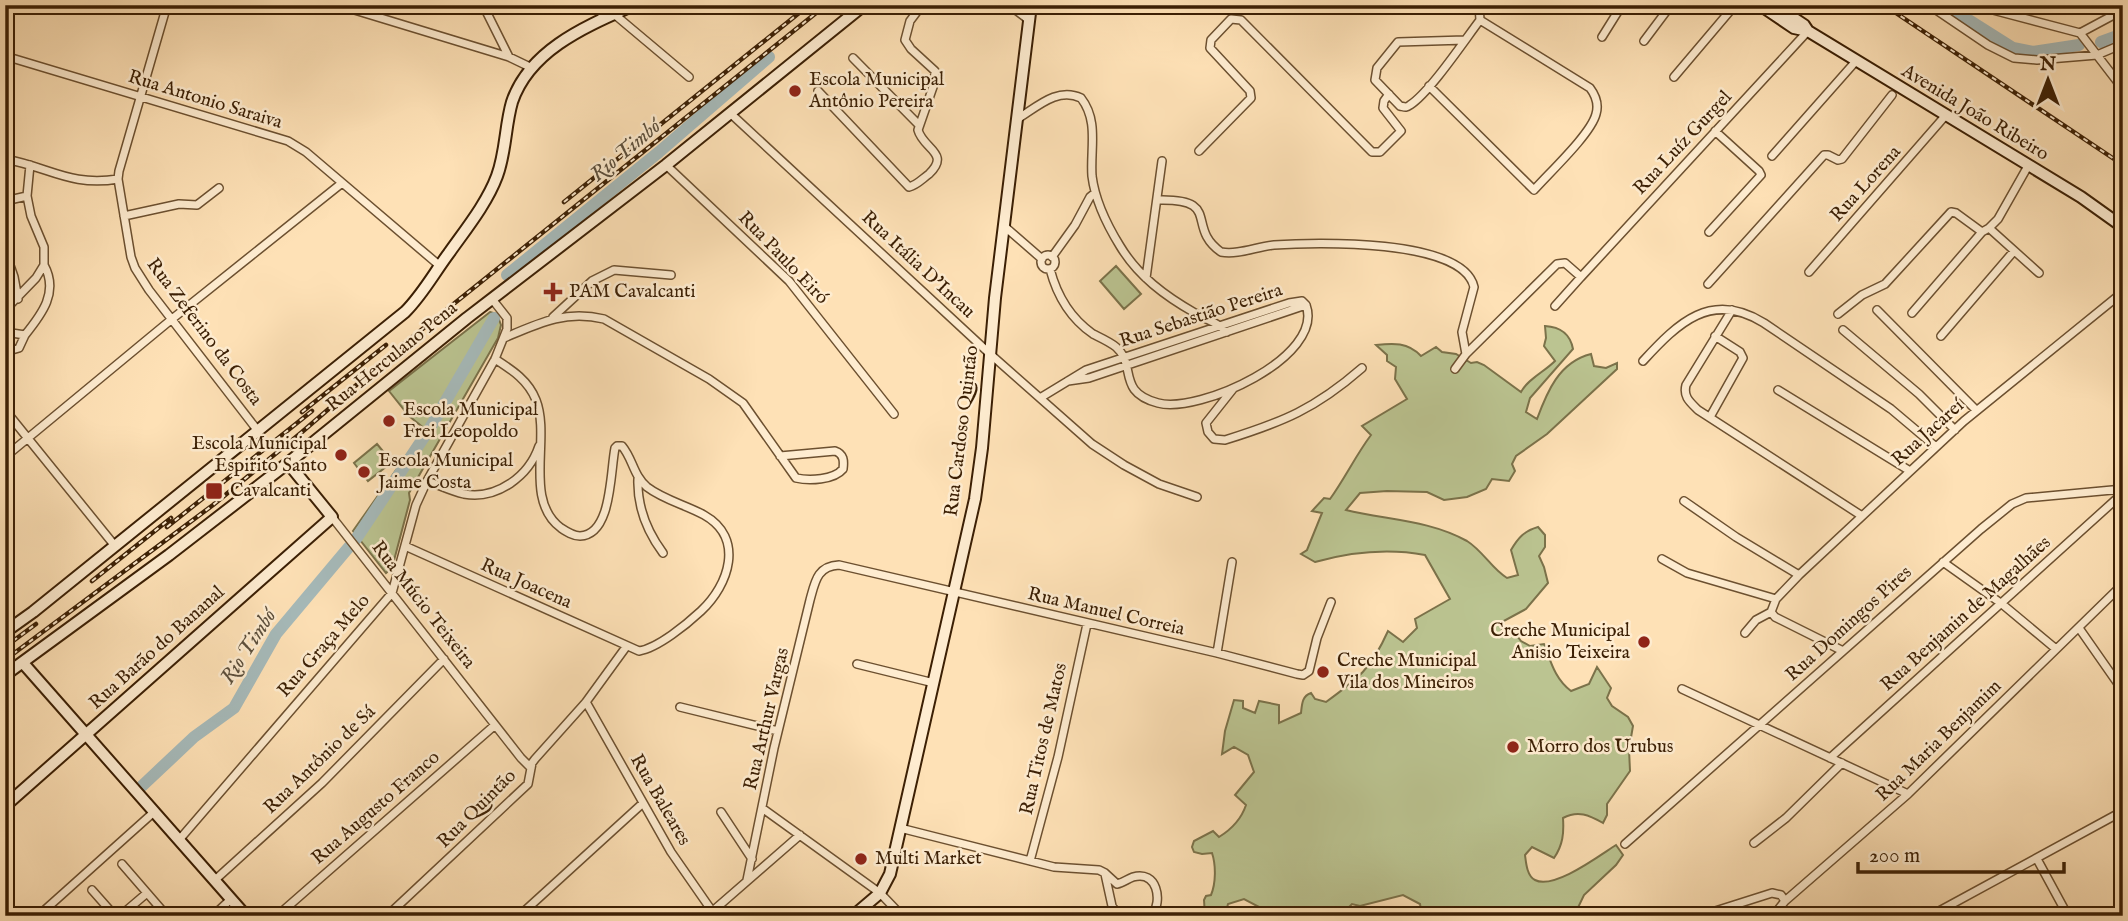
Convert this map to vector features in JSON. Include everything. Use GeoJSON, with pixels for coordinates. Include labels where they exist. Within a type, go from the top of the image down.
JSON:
{"type":"FeatureCollection","features":[{"type":"Feature","properties":{"kind":"main road"},"geometry":{"type":"LineString","coordinates":[[5,632],[405,312],[425,290],[496,178],[512,105],[521,83],[532,68],[562,40],[634,5]]}},
{"type":"Feature","properties":{"kind":"main road","name":"Rua Herculano Pena"},"geometry":{"type":"LineString","coordinates":[[5,675],[288,463],[864,5]]}},
{"type":"Feature","properties":{"kind":"main road","name":"Rua Cardoso Quintão"},"geometry":{"type":"LineString","coordinates":[[880,893],[890,874],[975,499],[989,353],[1031,5]]}},
{"type":"Feature","properties":{"kind":"main road","name":"Avenida João Ribeiro"},"geometry":{"type":"LineString","coordinates":[[1768,6],[1804,25],[1808,31],[1856,61],[1895,90],[1946,116],[2091,203],[2123,227]]}},
{"type":"Feature","properties":{"kind":"main road","name":"Rua Múcio Teixeira"},"geometry":{"type":"LineString","coordinates":[[288,463],[332,517]]}},
{"type":"Feature","properties":{"kind":"main road","name":"Rua Barão do Bananal"},"geometry":{"type":"LineString","coordinates":[[5,806],[332,517]]}},
{"type":"Feature","properties":{"kind":"main road"},"geometry":{"type":"LineString","coordinates":[[23,663],[246,916]]}},
{"type":"Feature","properties":{"kind":"main road"},"geometry":{"type":"LineString","coordinates":[[853,916],[880,893]]}},
{"type":"Feature","properties":{"kind":"street","name":"Rua Zeferino da Costa"},"geometry":{"type":"LineString","coordinates":[[167,5],[118,179],[135,268],[258,430]]}},
{"type":"Feature","properties":{"kind":"street"},"geometry":{"type":"LineString","coordinates":[[338,5],[509,57],[532,68]]}},
{"type":"Feature","properties":{"kind":"street"},"geometry":{"type":"LineString","coordinates":[[483,5],[509,57]]}},
{"type":"Feature","properties":{"kind":"street"},"geometry":{"type":"LineString","coordinates":[[597,5],[689,77]]}},
{"type":"Feature","properties":{"kind":"street"},"geometry":{"type":"LineString","coordinates":[[818,91],[909,187],[915,186],[938,161],[936,154],[920,135],[919,125],[934,83],[935,71],[906,45],[905,40],[910,21],[922,5]]}},
{"type":"Feature","properties":{"kind":"street"},"geometry":{"type":"LineString","coordinates":[[1009,5],[1029,20]]}},
{"type":"Feature","properties":{"kind":"street"},"geometry":{"type":"LineString","coordinates":[[1465,40],[1398,42],[1377,68],[1374,77],[1400,106],[1411,104],[1429,86],[1465,40],[1480,20],[1479,5]]}},
{"type":"Feature","properties":{"kind":"street"},"geometry":{"type":"LineString","coordinates":[[1602,37],[1622,5]]}},
{"type":"Feature","properties":{"kind":"street"},"geometry":{"type":"LineString","coordinates":[[1644,41],[1671,5]]}},
{"type":"Feature","properties":{"kind":"street"},"geometry":{"type":"LineString","coordinates":[[1674,77],[1735,5]]}},
{"type":"Feature","properties":{"kind":"street"},"geometry":{"type":"LineString","coordinates":[[1929,5],[1988,45],[2014,58],[2038,60],[2095,52],[2123,44]]}},
{"type":"Feature","properties":{"kind":"street"},"geometry":{"type":"LineString","coordinates":[[1974,5],[2082,35],[2123,89]]}},
{"type":"Feature","properties":{"kind":"street"},"geometry":{"type":"LineString","coordinates":[[2082,35],[2119,9]]}},
{"type":"Feature","properties":{"kind":"street"},"geometry":{"type":"LineString","coordinates":[[1199,151],[1251,98],[1250,91],[1210,48],[1211,40],[1231,19],[1241,20],[1372,152],[1380,152],[1401,131],[1383,108],[1389,94]]}},
{"type":"Feature","properties":{"kind":"street"},"geometry":{"type":"LineString","coordinates":[[1429,86],[1534,190],[1592,124],[1596,116],[1597,101],[1590,88],[1480,20]]}},
{"type":"Feature","properties":{"kind":"street","name":"Rua Luíz Gurgel"},"geometry":{"type":"LineString","coordinates":[[1555,306],[1808,31]]}},
{"type":"Feature","properties":{"kind":"street","name":"Rua Antonio Saraiva"},"geometry":{"type":"LineString","coordinates":[[5,56],[288,141],[306,152],[440,266]]}},
{"type":"Feature","properties":{"kind":"street"},"geometry":{"type":"LineString","coordinates":[[853,58],[919,125]]}},
{"type":"Feature","properties":{"kind":"street"},"geometry":{"type":"LineString","coordinates":[[1772,156],[1856,61]]}},
{"type":"Feature","properties":{"kind":"street"},"geometry":{"type":"LineString","coordinates":[[1708,284],[1824,155],[1842,159],[1895,90]]}},
{"type":"Feature","properties":{"kind":"street"},"geometry":{"type":"LineString","coordinates":[[1018,118],[1057,95],[1066,94],[1081,98],[1090,117],[1095,193],[1119,245],[1146,278],[1180,304],[1221,325],[1227,332]]}},
{"type":"Feature","properties":{"kind":"street","name":"Rua Itália D'Incau"},"geometry":{"type":"LineString","coordinates":[[730,113],[989,353],[1092,444],[1124,466],[1159,484],[1197,497]]}},
{"type":"Feature","properties":{"kind":"street","name":"Rua Lorena"},"geometry":{"type":"LineString","coordinates":[[1809,272],[1946,116]]}},
{"type":"Feature","properties":{"kind":"street"},"geometry":{"type":"LineString","coordinates":[[1709,232],[1760,176],[1759,171],[1716,131]]}},
{"type":"Feature","properties":{"kind":"street"},"geometry":{"type":"LineString","coordinates":[[5,159],[81,181],[118,179]]}},
{"type":"Feature","properties":{"kind":"street"},"geometry":{"type":"LineString","coordinates":[[1146,278],[1162,161]]}},
{"type":"Feature","properties":{"kind":"street"},"geometry":{"type":"LineString","coordinates":[[5,352],[19,348],[25,335],[44,312],[49,297],[44,247],[31,216],[27,196],[30,165]]}},
{"type":"Feature","properties":{"kind":"street","name":"Rua Paulo Eiró"},"geometry":{"type":"LineString","coordinates":[[666,165],[789,281],[894,414]]}},
{"type":"Feature","properties":{"kind":"street"},"geometry":{"type":"LineString","coordinates":[[1912,313],[1985,230],[1998,219],[2028,166]]}},
{"type":"Feature","properties":{"kind":"street"},"geometry":{"type":"LineString","coordinates":[[5,457],[342,183]]}},
{"type":"Feature","properties":{"kind":"street"},"geometry":{"type":"LineString","coordinates":[[124,216],[179,204],[197,205],[219,188]]}},
{"type":"Feature","properties":{"kind":"street"},"geometry":{"type":"LineString","coordinates":[[1052,257],[1095,193]]}},
{"type":"Feature","properties":{"kind":"street"},"geometry":{"type":"LineString","coordinates":[[5,201],[27,196]]}},
{"type":"Feature","properties":{"kind":"street"},"geometry":{"type":"LineString","coordinates":[[1157,200],[1190,202],[1202,218],[1209,243],[1221,252],[1234,253],[1295,244],[1353,244],[1413,251],[1442,258],[1473,281],[1474,287],[1462,332],[1466,354]]}},
{"type":"Feature","properties":{"kind":"street"},"geometry":{"type":"LineString","coordinates":[[1838,314],[1862,295],[1885,284],[1951,212],[1985,230],[2039,273]]}},
{"type":"Feature","properties":{"kind":"street"},"geometry":{"type":"LineString","coordinates":[[1004,226],[1042,259],[1042,266],[1050,269]]}},
{"type":"Feature","properties":{"kind":"street"},"geometry":{"type":"LineString","coordinates":[[5,251],[18,299]]}},
{"type":"Feature","properties":{"kind":"street"},"geometry":{"type":"LineString","coordinates":[[1941,336],[2014,251]]}},
{"type":"Feature","properties":{"kind":"street"},"geometry":{"type":"LineString","coordinates":[[1042,259],[1047,255],[1052,257]]}},
{"type":"Feature","properties":{"kind":"street"},"geometry":{"type":"LineString","coordinates":[[1050,269],[1055,264],[1052,257]]}},
{"type":"Feature","properties":{"kind":"street"},"geometry":{"type":"LineString","coordinates":[[1455,369],[1466,354],[1557,264],[1565,263],[1581,277]]}},
{"type":"Feature","properties":{"kind":"street"},"geometry":{"type":"LineString","coordinates":[[5,310],[18,299],[44,265]]}},
{"type":"Feature","properties":{"kind":"street"},"geometry":{"type":"LineString","coordinates":[[552,318],[592,281],[607,273],[623,269],[671,275]]}},
{"type":"Feature","properties":{"kind":"street"},"geometry":{"type":"LineString","coordinates":[[1050,269],[1053,282],[1072,315],[1081,325],[1116,347],[1135,391],[1158,403],[1172,405],[1197,402],[1236,386],[1280,360],[1297,345],[1308,322],[1309,311],[1306,304]]}},
{"type":"Feature","properties":{"kind":"street","name":"Rua Jacareí"},"geometry":{"type":"LineString","coordinates":[[1771,612],[1776,599],[1799,575],[1976,410],[2123,292]]}},
{"type":"Feature","properties":{"kind":"street"},"geometry":{"type":"LineString","coordinates":[[492,299],[507,318],[508,329],[504,338]]}},
{"type":"Feature","properties":{"kind":"street","name":"Rua Sebastião Pereira"},"geometry":{"type":"LineString","coordinates":[[1124,362],[1221,325],[1297,301],[1306,304]]}},
{"type":"Feature","properties":{"kind":"street","name":"Rua Sebastião Pereira"},"geometry":{"type":"LineString","coordinates":[[1040,398],[1077,374],[1227,332],[1306,304]]}},
{"type":"Feature","properties":{"kind":"street"},"geometry":{"type":"LineString","coordinates":[[1732,310],[1686,385],[1685,396],[1698,410],[1862,516]]}},
{"type":"Feature","properties":{"kind":"street"},"geometry":{"type":"LineString","coordinates":[[1643,361],[1677,326],[1689,318],[1706,312],[1732,310],[1754,316],[1891,409],[1936,447]]}},
{"type":"Feature","properties":{"kind":"street"},"geometry":{"type":"LineString","coordinates":[[1877,310],[1976,410]]}},
{"type":"Feature","properties":{"kind":"street"},"geometry":{"type":"LineString","coordinates":[[504,338],[552,318],[590,316],[604,319],[709,379],[743,403],[792,475],[798,479],[836,476],[843,469],[843,458],[835,451],[780,456]]}},
{"type":"Feature","properties":{"kind":"street"},"geometry":{"type":"LineString","coordinates":[[1843,330],[1919,394],[1955,430]]}},
{"type":"Feature","properties":{"kind":"street"},"geometry":{"type":"LineString","coordinates":[[5,332],[25,335]]}},
{"type":"Feature","properties":{"kind":"street"},"geometry":{"type":"LineString","coordinates":[[1710,417],[1743,358],[1741,352],[1715,336]]}},
{"type":"Feature","properties":{"kind":"street","name":"Rua Graça Melo"},"geometry":{"type":"LineString","coordinates":[[179,839],[391,593],[416,505],[426,481],[495,359],[504,338]]}},
{"type":"Feature","properties":{"kind":"street"},"geometry":{"type":"LineString","coordinates":[[495,359],[527,383],[536,399],[541,415],[541,492],[544,506],[557,525],[575,536],[591,534],[602,523],[617,446],[622,446],[638,479],[638,498],[646,527],[663,552]]}},
{"type":"Feature","properties":{"kind":"street"},"geometry":{"type":"LineString","coordinates":[[1236,386],[1206,423],[1208,432],[1214,439],[1224,440],[1288,419],[1329,395],[1362,368]]}},
{"type":"Feature","properties":{"kind":"street"},"geometry":{"type":"LineString","coordinates":[[1778,390],[1910,471]]}},
{"type":"Feature","properties":{"kind":"street"},"geometry":{"type":"LineString","coordinates":[[5,410],[115,546]]}},
{"type":"Feature","properties":{"kind":"street"},"geometry":{"type":"LineString","coordinates":[[426,481],[466,494],[488,493],[509,484],[527,471],[539,446]]}},
{"type":"Feature","properties":{"kind":"street"},"geometry":{"type":"LineString","coordinates":[[630,649],[649,649],[687,624],[704,608],[725,580],[729,555],[715,523],[706,516],[664,497],[638,479]]}},
{"type":"Feature","properties":{"kind":"street","name":"Rua Domingos Pires"},"geometry":{"type":"LineString","coordinates":[[1625,844],[2012,504],[2026,498],[2123,491]]}},
{"type":"Feature","properties":{"kind":"street","name":"Rua Benjamin de Magalhães"},"geometry":{"type":"LineString","coordinates":[[1829,758],[2002,604],[2123,491]]}},
{"type":"Feature","properties":{"kind":"street"},"geometry":{"type":"LineString","coordinates":[[1684,502],[1799,575]]}},
{"type":"Feature","properties":{"kind":"street","name":"Rua Múcio Teixeira"},"geometry":{"type":"LineString","coordinates":[[332,517],[531,768]]}},
{"type":"Feature","properties":{"kind":"street","name":"Rua Joacena"},"geometry":{"type":"LineString","coordinates":[[405,546],[630,649]]}},
{"type":"Feature","properties":{"kind":"street"},"geometry":{"type":"LineString","coordinates":[[1662,559],[1687,573],[1776,599]]}},
{"type":"Feature","properties":{"kind":"street"},"geometry":{"type":"LineString","coordinates":[[1217,653],[1232,562]]}},
{"type":"Feature","properties":{"kind":"street"},"geometry":{"type":"LineString","coordinates":[[1943,562],[2002,604],[2056,649]]}},
{"type":"Feature","properties":{"kind":"street","name":"Rua Manuel Correia"},"geometry":{"type":"LineString","coordinates":[[825,568],[839,565],[1303,675],[1309,671],[1317,638],[1331,602]]}},
{"type":"Feature","properties":{"kind":"street","name":"Rua Arthur Vargas"},"geometry":{"type":"LineString","coordinates":[[747,880],[778,731],[813,589],[820,571],[825,568]]}},
{"type":"Feature","properties":{"kind":"street","name":"Rua Maria Benjamim"},"geometry":{"type":"LineString","coordinates":[[1773,916],[1783,904],[1908,794],[2123,584]]}},
{"type":"Feature","properties":{"kind":"street"},"geometry":{"type":"LineString","coordinates":[[1745,633],[1756,620],[1771,612],[1775,617],[1843,651]]}},
{"type":"Feature","properties":{"kind":"street","name":"Rua Titos de Matos"},"geometry":{"type":"LineString","coordinates":[[1030,861],[1058,757],[1087,624]]}},
{"type":"Feature","properties":{"kind":"street"},"geometry":{"type":"LineString","coordinates":[[2079,628],[2123,691]]}},
{"type":"Feature","properties":{"kind":"street","name":"Rua Quintão"},"geometry":{"type":"LineString","coordinates":[[387,916],[528,784],[535,759],[630,649]]}},
{"type":"Feature","properties":{"kind":"street","name":"Rua Antônio de Sá"},"geometry":{"type":"LineString","coordinates":[[215,880],[322,783],[444,659]]}},
{"type":"Feature","properties":{"kind":"street"},"geometry":{"type":"LineString","coordinates":[[857,664],[933,683]]}},
{"type":"Feature","properties":{"kind":"street"},"geometry":{"type":"LineString","coordinates":[[1682,689],[1908,794]]}},
{"type":"Feature","properties":{"kind":"street","name":"Rua Baleares"},"geometry":{"type":"LineString","coordinates":[[586,702],[709,914]]}},
{"type":"Feature","properties":{"kind":"street"},"geometry":{"type":"LineString","coordinates":[[680,707],[778,731]]}},
{"type":"Feature","properties":{"kind":"street","name":"Rua Augusto Franco"},"geometry":{"type":"LineString","coordinates":[[277,916],[495,725]]}},
{"type":"Feature","properties":{"kind":"street"},"geometry":{"type":"LineString","coordinates":[[1754,843],[1786,818],[1842,763]]}},
{"type":"Feature","properties":{"kind":"street"},"geometry":{"type":"LineString","coordinates":[[519,916],[643,803]]}},
{"type":"Feature","properties":{"kind":"street"},"geometry":{"type":"LineString","coordinates":[[762,808],[880,893],[902,916]]}},
{"type":"Feature","properties":{"kind":"street"},"geometry":{"type":"LineString","coordinates":[[721,811],[752,859]]}},
{"type":"Feature","properties":{"kind":"street"},"geometry":{"type":"LineString","coordinates":[[1930,916],[2123,811]]}},
{"type":"Feature","properties":{"kind":"street"},"geometry":{"type":"LineString","coordinates":[[38,916],[154,812]]}},
{"type":"Feature","properties":{"kind":"street"},"geometry":{"type":"LineString","coordinates":[[900,828],[1054,867],[1090,869],[1105,873],[1117,884],[1133,877],[1148,879],[1159,895],[1159,902],[1152,916]]}},
{"type":"Feature","properties":{"kind":"street"},"geometry":{"type":"LineString","coordinates":[[709,914],[800,835]]}},
{"type":"Feature","properties":{"kind":"street"},"geometry":{"type":"LineString","coordinates":[[2037,859],[2068,916]]}},
{"type":"Feature","properties":{"kind":"street"},"geometry":{"type":"LineString","coordinates":[[122,864],[167,916]]}},
{"type":"Feature","properties":{"kind":"street"},"geometry":{"type":"LineString","coordinates":[[1105,873],[1112,906],[1119,916]]}},
{"type":"Feature","properties":{"kind":"street"},"geometry":{"type":"LineString","coordinates":[[92,890],[118,916],[147,893]]}},
{"type":"Feature","properties":{"kind":"street"},"geometry":{"type":"LineString","coordinates":[[1662,916],[1677,911],[1709,913],[1773,892],[1781,895],[1785,916]]}},
{"type":"Feature","properties":{"kind":"street"},"geometry":{"type":"LineString","coordinates":[[212,916],[231,899]]}},
{"type":"Feature","properties":{"kind":"green space"},"geometry":{"type":"Polygon","coordinates":[[[1116,266],[1141,294],[1124,309],[1100,281],[1116,266]]]}},
{"type":"Feature","properties":{"kind":"green space"},"geometry":{"type":"Polygon","coordinates":[[[490,312],[497,314],[501,325],[498,338],[409,493],[410,500],[392,568],[386,573],[353,531],[425,429],[409,416],[389,391],[490,312]]]}},
{"type":"Feature","properties":{"kind":"green space"},"geometry":{"type":"Polygon","coordinates":[[[1545,326],[1564,332],[1573,349],[1530,398],[1526,412],[1537,419],[1556,379],[1570,364],[1591,354],[1594,366],[1606,368],[1617,363],[1617,369],[1547,434],[1516,456],[1512,464],[1515,471],[1509,481],[1492,479],[1486,489],[1467,497],[1444,500],[1427,492],[1360,493],[1346,510],[1423,525],[1453,534],[1473,545],[1507,578],[1518,575],[1511,550],[1519,539],[1538,527],[1545,535],[1545,547],[1539,556],[1548,583],[1526,609],[1500,623],[1503,632],[1514,632],[1521,641],[1530,646],[1544,644],[1557,676],[1571,691],[1589,684],[1597,667],[1611,688],[1607,698],[1612,706],[1628,717],[1633,726],[1629,749],[1630,771],[1607,804],[1607,815],[1603,823],[1583,814],[1563,818],[1562,839],[1554,858],[1532,847],[1525,855],[1527,869],[1532,878],[1543,882],[1577,870],[1616,845],[1623,855],[1584,895],[1574,916],[1422,916],[1420,904],[1403,895],[1360,906],[1352,904],[1340,916],[1267,916],[1263,909],[1244,899],[1228,904],[1225,916],[1205,916],[1204,900],[1211,895],[1215,880],[1214,863],[1212,853],[1194,852],[1194,841],[1213,831],[1219,837],[1236,824],[1246,805],[1235,795],[1254,772],[1248,755],[1234,747],[1222,754],[1234,700],[1243,701],[1243,708],[1255,713],[1259,701],[1279,705],[1279,723],[1301,713],[1304,698],[1308,694],[1311,693],[1315,699],[1326,702],[1370,664],[1388,631],[1403,642],[1417,628],[1415,619],[1450,599],[1425,555],[1369,552],[1315,562],[1301,554],[1307,550],[1322,513],[1312,511],[1324,498],[1330,499],[1371,435],[1362,426],[1407,399],[1395,379],[1396,367],[1387,361],[1387,355],[1376,345],[1406,346],[1421,356],[1436,347],[1471,363],[1484,365],[1521,392],[1555,361],[1544,346],[1545,326]]]}},
{"type":"Feature","properties":{"kind":"green space"},"geometry":{"type":"Polygon","coordinates":[[[377,444],[392,462],[368,481],[354,463],[377,444]]]}},
{"type":"Feature","properties":{"kind":"waterway","name":"Rio Timbó"},"geometry":{"type":"LineString","coordinates":[[1945,5],[2013,48],[2033,52],[2079,45]]}},
{"type":"Feature","properties":{"kind":"waterway","name":"Rio Timbó"},"geometry":{"type":"LineString","coordinates":[[2101,42],[2123,34]]}},
{"type":"Feature","properties":{"kind":"waterway","name":"Rio Timbó"},"geometry":{"type":"LineString","coordinates":[[507,275],[659,152],[769,57]]}},
{"type":"Feature","properties":{"kind":"waterway","name":"Rio Timbó"},"geometry":{"type":"LineString","coordinates":[[356,539],[430,428],[494,318]]}},
{"type":"Feature","properties":{"kind":"waterway","name":"Rio Timbó"},"geometry":{"type":"LineString","coordinates":[[142,786],[194,737],[234,708],[276,634],[349,547]]}},
{"type":"Feature","properties":{"kind":"railway"},"geometry":{"type":"LineString","coordinates":[[564,202],[809,5]]}},
{"type":"Feature","properties":{"kind":"railway"},"geometry":{"type":"LineString","coordinates":[[5,660],[213,505],[405,343],[826,5]]}},
{"type":"Feature","properties":{"kind":"railway"},"geometry":{"type":"LineString","coordinates":[[1884,5],[2123,165]]}},
{"type":"Feature","properties":{"kind":"railway"},"geometry":{"type":"LineString","coordinates":[[302,412],[386,345]]}},
{"type":"Feature","properties":{"kind":"railway"},"geometry":{"type":"LineString","coordinates":[[167,527],[312,411]]}},
{"type":"Feature","properties":{"kind":"railway"},"geometry":{"type":"LineString","coordinates":[[92,581],[171,518]]}},
{"type":"Feature","properties":{"kind":"railway"},"geometry":{"type":"LineString","coordinates":[[5,647],[36,624]]}},
{"type":"Feature","properties":{"kind":"place","name":"Escola Municipal Antônio Pereira"},"geometry":{"type":"Point","coordinates":[795,91]}},
{"type":"Feature","properties":{"kind":"place","name":"PAM Cavalcanti"},"geometry":{"type":"Point","coordinates":[553,292]}},
{"type":"Feature","properties":{"kind":"place","name":"Escola Municipal Frei Leopoldo"},"geometry":{"type":"Point","coordinates":[389,421]}},
{"type":"Feature","properties":{"kind":"place","name":"Escola Municipal Espirito Santo"},"geometry":{"type":"Point","coordinates":[341,455]}},
{"type":"Feature","properties":{"kind":"place","name":"Escola Municipal Jaime Costa"},"geometry":{"type":"Point","coordinates":[364,472]}},
{"type":"Feature","properties":{"kind":"place","name":"Cavalcanti"},"geometry":{"type":"Point","coordinates":[214,491]}},
{"type":"Feature","properties":{"kind":"place","name":"Creche Municipal An¡sio Teixeira"},"geometry":{"type":"Point","coordinates":[1644,642]}},
{"type":"Feature","properties":{"kind":"place","name":"Creche Municipal Vila dos Mineiros"},"geometry":{"type":"Point","coordinates":[1323,672]}},
{"type":"Feature","properties":{"kind":"place","name":"Morro dos Urubus"},"geometry":{"type":"Point","coordinates":[1513,747]}},
{"type":"Feature","properties":{"kind":"place","name":"Multi Market"},"geometry":{"type":"Point","coordinates":[861,859]}}]}
